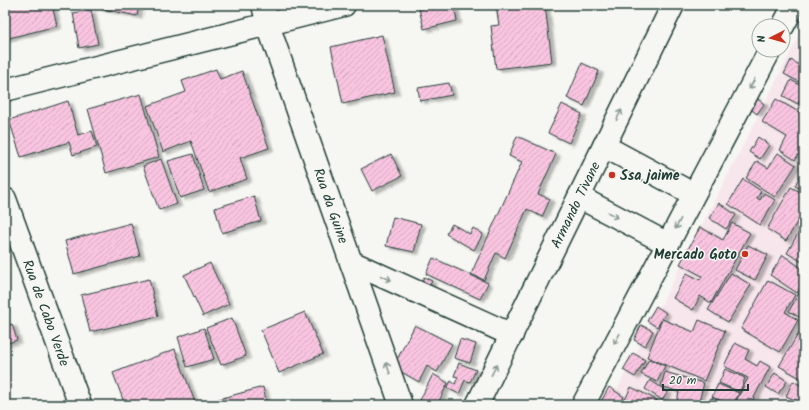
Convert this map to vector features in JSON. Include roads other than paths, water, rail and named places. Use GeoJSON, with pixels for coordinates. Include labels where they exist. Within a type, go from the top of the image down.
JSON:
{"type":"FeatureCollection","features":[{"type":"Feature","properties":{"kind":"street"},"geometry":{"type":"LineString","coordinates":[[5,90],[266,15],[344,5]]}},
{"type":"Feature","properties":{"kind":"street"},"geometry":{"type":"LineString","coordinates":[[787,18],[794,5]]}},
{"type":"Feature","properties":{"kind":"street","name":"Armando Tivane"},"geometry":{"type":"LineString","coordinates":[[477,405],[604,146],[666,11]]}},
{"type":"Feature","properties":{"kind":"street","name":"Rua da Guine"},"geometry":{"type":"LineString","coordinates":[[266,15],[401,405]]}},
{"type":"Feature","properties":{"kind":"street"},"geometry":{"type":"LineString","coordinates":[[583,405],[766,58]]}},
{"type":"Feature","properties":{"kind":"street"},"geometry":{"type":"LineString","coordinates":[[604,146],[693,194]]}},
{"type":"Feature","properties":{"kind":"street"},"geometry":{"type":"LineString","coordinates":[[579,197],[668,244]]}},
{"type":"Feature","properties":{"kind":"street","name":"Rua de Cabo Verde"},"geometry":{"type":"LineString","coordinates":[[5,199],[80,405]]}},
{"type":"Feature","properties":{"kind":"street"},"geometry":{"type":"LineString","coordinates":[[351,262],[512,335]]}},
{"type":"Feature","properties":{"kind":"place","name":"Ssa jaime"},"geometry":{"type":"Point","coordinates":[612,175]}},
{"type":"Feature","properties":{"kind":"place","name":"Mercado Goto"},"geometry":{"type":"Point","coordinates":[745,254]}}]}
